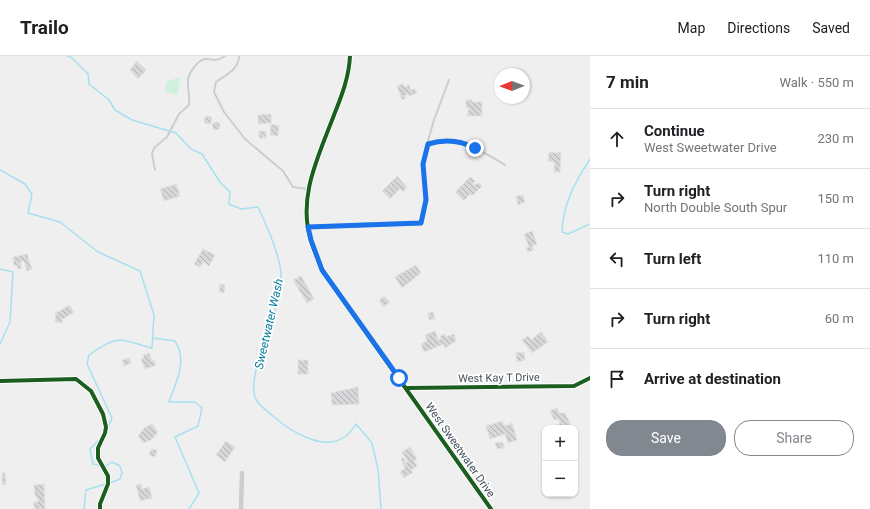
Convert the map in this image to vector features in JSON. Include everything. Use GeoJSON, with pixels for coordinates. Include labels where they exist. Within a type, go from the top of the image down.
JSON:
{"type":"FeatureCollection","features":[{"type":"Feature","properties":{"kind":"street","name":"West Sweetwater Drive"},"geometry":{"type":"LineString","coordinates":[[350,56],[349,70],[342,95],[312,172],[309,189],[308,227],[311,240],[322,270],[407,388],[491,509]]}},
{"type":"Feature","properties":{"kind":"street"},"geometry":{"type":"LineString","coordinates":[[308,227],[421,223]]}},
{"type":"Feature","properties":{"kind":"street","name":"West Kay T Drive"},"geometry":{"type":"LineString","coordinates":[[407,388],[574,386],[590,378]]}},
{"type":"Feature","properties":{"kind":"street"},"geometry":{"type":"LineString","coordinates":[[0,381],[76,379],[92,391],[103,414],[106,427],[105,434],[98,448],[98,458],[108,476],[108,484],[100,504],[100,509]]}},
{"type":"Feature","properties":{"kind":"street"},"geometry":{"type":"LineString","coordinates":[[241,509],[242,473]]}},
{"type":"Feature","properties":{"kind":"lane"},"geometry":{"type":"LineString","coordinates":[[155,170],[152,154],[154,148],[167,137],[179,114],[189,105],[188,79],[192,72],[199,61],[204,59],[217,60],[225,56]]}},
{"type":"Feature","properties":{"kind":"lane"},"geometry":{"type":"LineString","coordinates":[[239,56],[239,61],[234,69],[216,82],[214,92],[224,112],[245,139],[283,171],[293,187],[309,189]]}},
{"type":"Feature","properties":{"kind":"lane"},"geometry":{"type":"LineString","coordinates":[[421,223],[426,200],[423,164],[434,120],[449,80]]}},
{"type":"Feature","properties":{"kind":"lane"},"geometry":{"type":"LineString","coordinates":[[428,144],[439,141],[455,141],[467,144],[505,165]]}},
{"type":"Feature","properties":{"kind":"green space"},"geometry":{"type":"Polygon","coordinates":[[[180,77],[178,95],[165,92],[166,82],[180,77]]]}},
{"type":"Feature","properties":{"kind":"building"},"geometry":{"type":"Polygon","coordinates":[[[137,61],[146,70],[138,79],[130,70],[137,61]]]}},
{"type":"Feature","properties":{"kind":"building"},"geometry":{"type":"Polygon","coordinates":[[[403,84],[405,87],[409,85],[411,90],[415,89],[417,93],[409,96],[408,94],[405,95],[406,98],[402,100],[397,86],[403,84]]]}},
{"type":"Feature","properties":{"kind":"building"},"geometry":{"type":"Polygon","coordinates":[[[466,100],[472,100],[472,102],[482,102],[482,116],[467,116],[469,108],[466,108],[466,100]]]}},
{"type":"Feature","properties":{"kind":"building"},"geometry":{"type":"Polygon","coordinates":[[[271,114],[271,123],[258,124],[258,115],[271,114]]]}},
{"type":"Feature","properties":{"kind":"building"},"geometry":{"type":"Polygon","coordinates":[[[206,116],[210,116],[212,120],[210,124],[206,124],[204,122],[204,118],[206,116]]]}},
{"type":"Feature","properties":{"kind":"building"},"geometry":{"type":"Polygon","coordinates":[[[214,122],[218,122],[220,126],[218,130],[214,130],[212,128],[212,124],[214,122]]]}},
{"type":"Feature","properties":{"kind":"building"},"geometry":{"type":"Polygon","coordinates":[[[271,124],[279,126],[278,136],[270,135],[271,124]]]}},
{"type":"Feature","properties":{"kind":"building"},"geometry":{"type":"Polygon","coordinates":[[[259,131],[266,131],[266,138],[259,138],[259,131]]]}},
{"type":"Feature","properties":{"kind":"building"},"geometry":{"type":"Polygon","coordinates":[[[549,152],[561,153],[560,172],[554,172],[555,162],[548,161],[549,152]]]}},
{"type":"Feature","properties":{"kind":"building"},"geometry":{"type":"Polygon","coordinates":[[[397,176],[407,187],[403,192],[400,189],[390,199],[382,191],[397,176]]]}},
{"type":"Feature","properties":{"kind":"building"},"geometry":{"type":"Polygon","coordinates":[[[470,177],[475,181],[473,184],[474,185],[479,183],[482,186],[472,196],[470,194],[464,201],[455,192],[470,177]]]}},
{"type":"Feature","properties":{"kind":"building"},"geometry":{"type":"Polygon","coordinates":[[[176,184],[180,196],[164,201],[160,189],[176,184]]]}},
{"type":"Feature","properties":{"kind":"building"},"geometry":{"type":"Polygon","coordinates":[[[523,195],[525,202],[518,205],[516,196],[523,195]]]}},
{"type":"Feature","properties":{"kind":"building"},"geometry":{"type":"Polygon","coordinates":[[[532,231],[537,244],[532,246],[534,250],[528,252],[526,248],[529,247],[524,234],[532,231]]]}},
{"type":"Feature","properties":{"kind":"building"},"geometry":{"type":"Polygon","coordinates":[[[203,249],[215,255],[209,266],[203,262],[200,267],[194,264],[203,249]]]}},
{"type":"Feature","properties":{"kind":"building"},"geometry":{"type":"Polygon","coordinates":[[[27,254],[32,269],[27,271],[24,261],[20,262],[22,268],[18,269],[17,265],[14,266],[13,257],[27,254]]]}},
{"type":"Feature","properties":{"kind":"building"},"geometry":{"type":"Polygon","coordinates":[[[416,265],[421,273],[402,288],[395,277],[416,265]]]}},
{"type":"Feature","properties":{"kind":"building"},"geometry":{"type":"Polygon","coordinates":[[[301,276],[314,299],[307,303],[293,280],[301,276]]]}},
{"type":"Feature","properties":{"kind":"building"},"geometry":{"type":"Polygon","coordinates":[[[220,284],[225,285],[224,293],[219,292],[220,284]]]}},
{"type":"Feature","properties":{"kind":"building"},"geometry":{"type":"Polygon","coordinates":[[[384,296],[390,302],[384,307],[379,301],[384,296]]]}},
{"type":"Feature","properties":{"kind":"building"},"geometry":{"type":"Polygon","coordinates":[[[69,305],[74,312],[63,319],[62,318],[62,323],[55,322],[56,311],[58,312],[69,305]]]}},
{"type":"Feature","properties":{"kind":"building"},"geometry":{"type":"Polygon","coordinates":[[[433,312],[435,319],[429,320],[428,313],[433,312]]]}},
{"type":"Feature","properties":{"kind":"building"},"geometry":{"type":"Polygon","coordinates":[[[435,331],[438,340],[441,339],[440,336],[445,334],[446,337],[454,334],[456,341],[445,348],[444,344],[424,352],[421,344],[427,341],[425,335],[435,331]]]}},
{"type":"Feature","properties":{"kind":"building"},"geometry":{"type":"Polygon","coordinates":[[[541,332],[548,342],[532,353],[522,340],[528,336],[531,340],[541,332]]]}},
{"type":"Feature","properties":{"kind":"building"},"geometry":{"type":"Polygon","coordinates":[[[524,352],[525,360],[517,362],[516,353],[524,352]]]}},
{"type":"Feature","properties":{"kind":"building"},"geometry":{"type":"Polygon","coordinates":[[[149,353],[152,361],[154,360],[156,365],[145,369],[141,359],[144,358],[143,355],[149,353]]]}},
{"type":"Feature","properties":{"kind":"building"},"geometry":{"type":"Polygon","coordinates":[[[129,358],[131,363],[124,366],[122,360],[129,358]]]}},
{"type":"Feature","properties":{"kind":"building"},"geometry":{"type":"Polygon","coordinates":[[[298,360],[308,360],[308,374],[298,374],[298,360]]]}},
{"type":"Feature","properties":{"kind":"building"},"geometry":{"type":"Polygon","coordinates":[[[358,387],[359,404],[332,405],[331,393],[358,387]]]}},
{"type":"Feature","properties":{"kind":"building"},"geometry":{"type":"Polygon","coordinates":[[[557,408],[559,413],[565,413],[571,425],[557,425],[560,423],[558,419],[554,420],[550,411],[557,408]]]}},
{"type":"Feature","properties":{"kind":"building"},"geometry":{"type":"Polygon","coordinates":[[[502,421],[505,426],[512,423],[517,440],[508,443],[505,434],[490,439],[486,426],[502,421]]]}},
{"type":"Feature","properties":{"kind":"building"},"geometry":{"type":"Polygon","coordinates":[[[152,424],[158,432],[151,440],[143,443],[138,436],[144,428],[152,424]]]}},
{"type":"Feature","properties":{"kind":"building"},"geometry":{"type":"Polygon","coordinates":[[[226,441],[235,447],[225,462],[216,455],[226,441]]]}},
{"type":"Feature","properties":{"kind":"building"},"geometry":{"type":"Polygon","coordinates":[[[495,443],[503,443],[504,448],[497,449],[495,443]]]}},
{"type":"Feature","properties":{"kind":"building"},"geometry":{"type":"Polygon","coordinates":[[[410,447],[417,459],[414,461],[417,466],[411,470],[413,472],[404,478],[400,472],[405,468],[401,460],[403,457],[406,463],[408,462],[402,452],[410,447]]]}},
{"type":"Feature","properties":{"kind":"building"},"geometry":{"type":"Polygon","coordinates":[[[151,449],[157,450],[155,457],[149,455],[151,449]]]}},
{"type":"Feature","properties":{"kind":"building"},"geometry":{"type":"Polygon","coordinates":[[[2,473],[5,473],[6,484],[2,485],[2,473]]]}},
{"type":"Feature","properties":{"kind":"building"},"geometry":{"type":"Polygon","coordinates":[[[44,484],[45,509],[34,509],[34,502],[38,502],[38,498],[35,496],[34,485],[44,484]]]}},
{"type":"Feature","properties":{"kind":"building"},"geometry":{"type":"Polygon","coordinates":[[[141,484],[142,489],[149,487],[152,498],[140,501],[136,485],[141,484]]]}},
{"type":"Feature","properties":{"kind":"waterway","name":"Sweetwater Wash"},"geometry":{"type":"LineString","coordinates":[[67,56],[71,57],[88,74],[89,84],[109,100],[115,110],[132,120],[176,133],[191,149],[202,154],[220,182],[230,192],[229,204],[241,209],[258,207],[276,250],[281,276],[276,306],[254,378],[254,393],[256,400],[264,409],[288,428],[308,438],[318,441],[337,441],[346,436],[356,424],[372,443],[378,469],[381,509]]}},
{"type":"Feature","properties":{"kind":"waterway"},"geometry":{"type":"LineString","coordinates":[[590,159],[579,176],[567,203],[562,232],[568,234],[590,224]]}},
{"type":"Feature","properties":{"kind":"waterway"},"geometry":{"type":"LineString","coordinates":[[0,170],[25,184],[32,194],[28,213],[60,222],[98,252],[140,271],[154,315],[152,348],[125,341],[113,341],[89,355],[87,364],[112,418],[107,430]]}},
{"type":"Feature","properties":{"kind":"waterway"},"geometry":{"type":"LineString","coordinates":[[0,269],[13,272],[10,322],[0,344]]}},
{"type":"Feature","properties":{"kind":"waterway"},"geometry":{"type":"LineString","coordinates":[[153,338],[175,341],[181,356],[180,372],[169,402],[195,402],[202,408],[198,426],[175,437],[199,493],[189,509]]}},
{"type":"Feature","properties":{"kind":"waterway"},"geometry":{"type":"LineString","coordinates":[[101,438],[90,449],[93,464],[106,466],[112,462],[120,466],[122,473],[120,479],[110,483]]}},
{"type":"Feature","properties":{"kind":"waterway"},"geometry":{"type":"LineString","coordinates":[[84,509],[86,490],[106,484]]}},
{"type":"Feature","properties":{"kind":"cycle path"},"geometry":{"type":"LineString","coordinates":[[350,56],[345,86],[316,161],[308,192],[307,225],[311,241],[322,270],[491,509]]}},
{"type":"Feature","properties":{"kind":"cycle path"},"geometry":{"type":"LineString","coordinates":[[407,388],[574,386],[590,378]]}},
{"type":"Feature","properties":{"kind":"cycle path"},"geometry":{"type":"LineString","coordinates":[[0,381],[76,379],[91,391],[103,414],[106,427],[105,433],[98,448],[98,458],[108,476],[108,484],[100,504],[100,509]]}},
{"type":"Feature","properties":{"kind":"route"},"geometry":{"type":"LineString","coordinates":[[399,378],[322,270],[308,227],[421,223],[426,200],[423,164],[425,151],[428,144],[439,141],[455,141],[475,148]]}}]}
